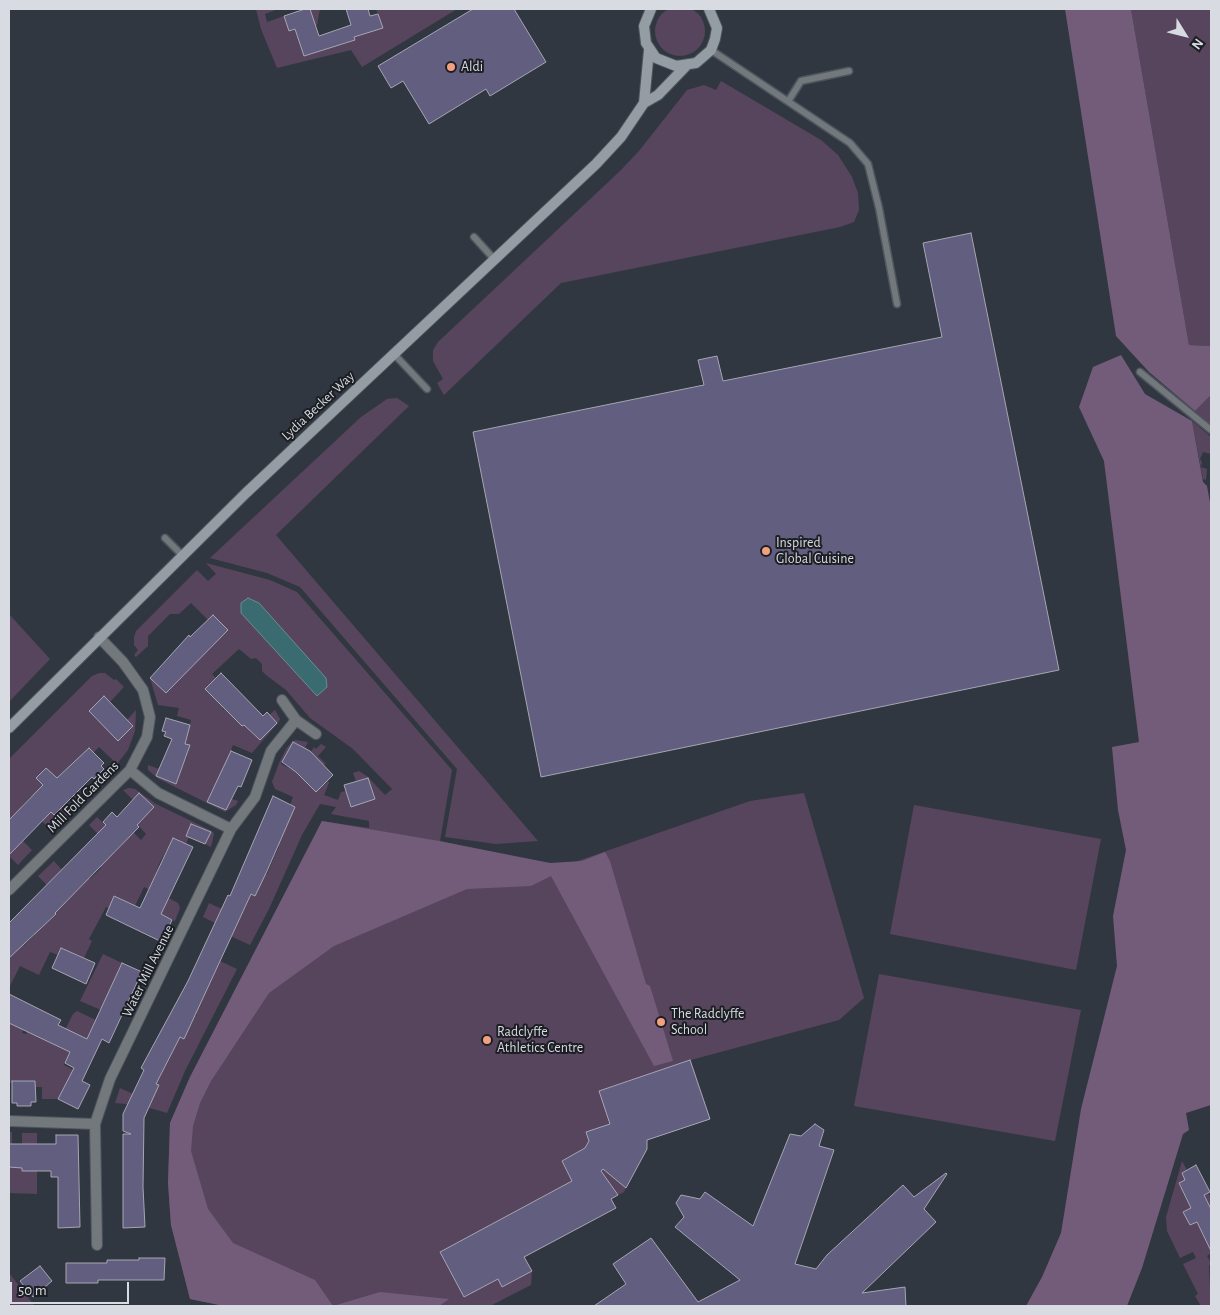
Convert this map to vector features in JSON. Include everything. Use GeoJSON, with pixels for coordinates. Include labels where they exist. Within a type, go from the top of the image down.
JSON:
{"type":"FeatureCollection","features":[{"type":"Feature","properties":{"kind":"street","name":"Lydia Becker Way"},"geometry":{"type":"LineString","coordinates":[[644,103],[649,50],[644,35],[644,26],[651,9]]}},
{"type":"Feature","properties":{"kind":"street"},"geometry":{"type":"LineString","coordinates":[[709,9],[716,28],[716,39],[711,50]]}},
{"type":"Feature","properties":{"kind":"street"},"geometry":{"type":"LineString","coordinates":[[649,50],[666,63],[686,66]]}},
{"type":"Feature","properties":{"kind":"street","name":"Lydia Becker Way"},"geometry":{"type":"LineString","coordinates":[[9,728],[182,555],[596,164],[621,137],[644,103],[658,95],[686,66],[696,63],[711,50]]}},
{"type":"Feature","properties":{"kind":"street","name":"Mill Fold Gardens"},"geometry":{"type":"LineString","coordinates":[[9,890],[130,770],[147,737],[150,717],[147,700],[139,682],[99,637]]}},
{"type":"Feature","properties":{"kind":"street"},"geometry":{"type":"LineString","coordinates":[[282,700],[296,720],[316,734]]}},
{"type":"Feature","properties":{"kind":"street","name":"Water Mill Avenue"},"geometry":{"type":"LineString","coordinates":[[97,1245],[96,1124],[110,1079],[231,829],[251,804],[272,751],[296,720]]}},
{"type":"Feature","properties":{"kind":"street"},"geometry":{"type":"LineString","coordinates":[[130,770],[158,793],[231,829]]}},
{"type":"Feature","properties":{"kind":"street"},"geometry":{"type":"LineString","coordinates":[[9,1122],[96,1124]]}},
{"type":"Feature","properties":{"kind":"lane"},"geometry":{"type":"LineString","coordinates":[[711,50],[789,100],[850,143],[868,164],[879,208],[897,304]]}},
{"type":"Feature","properties":{"kind":"lane"},"geometry":{"type":"LineString","coordinates":[[789,100],[801,81],[849,71]]}},
{"type":"Feature","properties":{"kind":"lane"},"geometry":{"type":"LineString","coordinates":[[474,237],[494,260]]}},
{"type":"Feature","properties":{"kind":"lane"},"geometry":{"type":"LineString","coordinates":[[394,354],[427,389]]}},
{"type":"Feature","properties":{"kind":"lane"},"geometry":{"type":"LineString","coordinates":[[1140,372],[1211,430]]}},
{"type":"Feature","properties":{"kind":"lane"},"geometry":{"type":"LineString","coordinates":[[165,538],[182,555]]}},
{"type":"Feature","properties":{"kind":"shaded area"},"geometry":{"type":"Polygon","coordinates":[[[675,6],[685,6],[698,13],[705,26],[705,36],[698,49],[685,56],[675,56],[666,52],[659,45],[655,36],[655,26],[659,17],[666,10],[675,6]]]}},
{"type":"Feature","properties":{"kind":"shaded area"},"geometry":{"type":"Polygon","coordinates":[[[256,9],[278,9],[265,14],[267,22],[284,16],[290,31],[314,23],[310,9],[320,9],[317,25],[296,32],[304,56],[337,31],[341,45],[355,40],[350,22],[375,30],[383,28],[376,9],[457,9],[362,67],[351,50],[277,68],[261,29],[256,9]]]}},
{"type":"Feature","properties":{"kind":"shaded area"},"geometry":{"type":"Polygon","coordinates":[[[1065,9],[1131,9],[1189,345],[1211,346],[1211,395],[1195,411],[1149,372],[1116,336],[1065,9]]]}},
{"type":"Feature","properties":{"kind":"shaded area"},"geometry":{"type":"Polygon","coordinates":[[[1131,9],[1211,9],[1211,346],[1189,345],[1131,9]]]}},
{"type":"Feature","properties":{"kind":"shaded area"},"geometry":{"type":"Polygon","coordinates":[[[721,81],[821,140],[838,155],[852,177],[858,193],[859,210],[854,222],[840,227],[561,283],[444,395],[437,383],[443,379],[433,361],[433,350],[438,342],[620,171],[639,151],[687,90],[704,85],[716,90],[721,81]]]}},
{"type":"Feature","properties":{"kind":"shaded area"},"geometry":{"type":"Polygon","coordinates":[[[1121,355],[1145,394],[1192,421],[1203,482],[1207,486],[1211,508],[1211,1105],[1186,1113],[1189,1130],[1183,1134],[1142,1268],[1127,1306],[1026,1306],[1042,1277],[1061,1233],[1081,1109],[1117,966],[1113,916],[1126,850],[1118,810],[1112,747],[1139,742],[1104,461],[1079,407],[1093,367],[1121,355]]]}},
{"type":"Feature","properties":{"kind":"shaded area"},"geometry":{"type":"Polygon","coordinates":[[[1211,395],[1211,425],[1195,411],[1211,395]]]}},
{"type":"Feature","properties":{"kind":"shaded area"},"geometry":{"type":"Polygon","coordinates":[[[397,398],[409,406],[276,535],[538,841],[496,844],[445,837],[457,769],[300,587],[267,573],[210,558],[361,417],[387,399],[397,398]]]}},
{"type":"Feature","properties":{"kind":"shaded area"},"geometry":{"type":"Polygon","coordinates":[[[1192,421],[1211,437],[1211,454],[1203,452],[1200,459],[1202,462],[1201,467],[1207,469],[1206,480],[1203,479],[1192,421]]]}},
{"type":"Feature","properties":{"kind":"shaded area","name":"Radclyffe Athletics Centre"},"geometry":{"type":"Polygon","coordinates":[[[206,563],[270,580],[297,592],[452,770],[440,841],[550,863],[572,863],[750,801],[804,793],[864,998],[839,1020],[691,1060],[710,1119],[647,1140],[647,1149],[624,1192],[611,1199],[616,1208],[525,1257],[532,1271],[531,1285],[490,1306],[224,1306],[190,1299],[171,1225],[168,1183],[170,1123],[190,1077],[322,821],[369,828],[369,821],[331,814],[336,807],[320,804],[302,835],[269,909],[250,945],[224,933],[226,928],[234,931],[247,903],[245,891],[255,896],[279,846],[270,841],[295,807],[290,805],[293,797],[275,789],[272,782],[279,763],[286,749],[291,743],[295,740],[308,742],[305,748],[293,742],[281,764],[293,770],[296,765],[301,767],[314,747],[316,749],[321,744],[326,747],[318,756],[326,764],[298,773],[316,792],[328,781],[329,783],[324,795],[338,800],[341,792],[346,791],[351,807],[375,799],[368,778],[356,781],[353,773],[359,771],[368,777],[385,795],[392,789],[353,749],[310,718],[286,690],[262,671],[262,664],[256,658],[251,659],[239,649],[212,674],[216,678],[205,689],[224,708],[222,710],[225,709],[242,726],[249,719],[255,725],[250,731],[260,740],[277,723],[269,715],[275,710],[280,719],[278,723],[252,753],[233,745],[220,778],[217,792],[212,790],[207,801],[226,810],[232,799],[238,801],[236,805],[225,812],[159,779],[148,770],[148,765],[159,769],[176,784],[180,773],[175,771],[170,755],[186,759],[190,745],[174,741],[185,742],[191,720],[177,716],[179,708],[158,705],[150,678],[166,693],[208,620],[191,603],[179,614],[170,614],[148,636],[148,646],[136,657],[134,655],[138,650],[134,645],[134,637],[136,631],[197,570],[208,581],[216,574],[206,563]]]}},
{"type":"Feature","properties":{"kind":"shaded area"},"geometry":{"type":"Polygon","coordinates":[[[9,614],[50,659],[9,702],[9,614]]]}},
{"type":"Feature","properties":{"kind":"shaded area"},"geometry":{"type":"Polygon","coordinates":[[[105,673],[114,680],[116,679],[124,687],[110,702],[104,696],[89,711],[97,720],[101,716],[114,728],[110,733],[118,741],[133,726],[127,720],[136,710],[135,731],[128,750],[117,764],[99,747],[72,775],[66,769],[56,779],[45,768],[36,778],[47,789],[37,799],[54,815],[64,805],[70,812],[51,831],[42,821],[49,814],[31,796],[21,807],[25,811],[13,823],[9,819],[9,759],[92,676],[105,673]]]}},
{"type":"Feature","properties":{"kind":"shaded area"},"geometry":{"type":"Polygon","coordinates":[[[135,789],[156,804],[212,831],[214,834],[211,847],[205,844],[211,832],[191,824],[186,835],[189,837],[186,844],[173,838],[160,862],[150,888],[178,903],[180,908],[175,921],[149,909],[156,893],[144,887],[135,906],[114,896],[109,908],[106,907],[89,939],[92,941],[84,958],[61,948],[58,955],[50,952],[39,975],[20,966],[9,988],[9,958],[11,956],[9,953],[20,941],[24,945],[35,935],[30,931],[42,919],[47,923],[56,915],[52,911],[47,885],[38,876],[54,861],[62,870],[73,894],[84,884],[80,880],[85,874],[90,879],[101,868],[96,863],[108,852],[112,855],[122,845],[105,827],[98,834],[89,825],[97,817],[119,838],[131,830],[141,840],[146,834],[136,823],[154,807],[133,800],[123,790],[135,789]]]}},
{"type":"Feature","properties":{"kind":"shaded area"},"geometry":{"type":"Polygon","coordinates":[[[914,805],[1101,839],[1076,970],[890,934],[914,805]]]}},
{"type":"Feature","properties":{"kind":"shaded area"},"geometry":{"type":"Polygon","coordinates":[[[322,821],[439,841],[550,863],[582,861],[605,852],[610,861],[646,984],[650,986],[673,1061],[654,1066],[551,876],[531,886],[467,889],[334,946],[269,993],[211,1081],[200,1103],[193,1126],[191,1151],[208,1209],[233,1243],[315,1280],[333,1306],[224,1306],[190,1299],[171,1225],[168,1183],[170,1123],[190,1077],[322,821]]]}},
{"type":"Feature","properties":{"kind":"shaded area"},"geometry":{"type":"Polygon","coordinates":[[[9,840],[16,847],[23,841],[32,850],[18,865],[9,856],[14,849],[9,840]]]}},
{"type":"Feature","properties":{"kind":"shaded area"},"geometry":{"type":"Polygon","coordinates":[[[209,903],[222,909],[215,923],[203,917],[209,903]]]}},
{"type":"Feature","properties":{"kind":"shaded area"},"geometry":{"type":"Polygon","coordinates":[[[103,954],[122,963],[101,1010],[80,1001],[103,954]]]}},
{"type":"Feature","properties":{"kind":"shaded area"},"geometry":{"type":"Polygon","coordinates":[[[220,961],[237,969],[185,1071],[167,1113],[139,1105],[115,1103],[120,1088],[133,1094],[159,1085],[151,1082],[160,1077],[174,1049],[168,1046],[195,1015],[197,1016],[196,1013],[220,961]]]}},
{"type":"Feature","properties":{"kind":"shaded area"},"geometry":{"type":"Polygon","coordinates":[[[879,974],[1081,1010],[1055,1141],[854,1106],[879,974]]]}},
{"type":"Feature","properties":{"kind":"shaded area"},"geometry":{"type":"Polygon","coordinates":[[[77,1011],[96,1020],[90,1033],[94,1035],[71,1049],[64,1065],[76,1071],[70,1076],[58,1099],[42,1099],[42,1087],[35,1087],[35,1081],[9,1083],[9,1023],[24,1029],[22,1033],[26,1034],[27,1031],[65,1030],[73,1014],[77,1011]]]}},
{"type":"Feature","properties":{"kind":"shaded area"},"geometry":{"type":"Polygon","coordinates":[[[9,1132],[12,1132],[12,1150],[22,1164],[22,1170],[34,1171],[34,1144],[22,1144],[22,1133],[37,1133],[37,1194],[9,1193],[9,1132]]]}},
{"type":"Feature","properties":{"kind":"shaded area"},"geometry":{"type":"Polygon","coordinates":[[[1182,1161],[1187,1170],[1182,1173],[1185,1180],[1179,1184],[1189,1203],[1208,1193],[1211,1198],[1211,1209],[1208,1204],[1183,1212],[1190,1225],[1197,1222],[1206,1240],[1211,1238],[1211,1242],[1208,1244],[1211,1253],[1207,1256],[1211,1263],[1209,1266],[1211,1306],[1201,1306],[1195,1296],[1198,1294],[1183,1264],[1196,1258],[1193,1252],[1180,1258],[1167,1231],[1166,1217],[1182,1161]]]}},
{"type":"Feature","properties":{"kind":"shaded area"},"geometry":{"type":"Polygon","coordinates":[[[9,1273],[35,1306],[9,1306],[9,1273]]]}},
{"type":"Feature","properties":{"kind":"shaded area"},"geometry":{"type":"Polygon","coordinates":[[[380,1292],[449,1299],[439,1306],[333,1306],[380,1292]]]}},
{"type":"Feature","properties":{"kind":"water"},"geometry":{"type":"Polygon","coordinates":[[[248,598],[259,603],[326,678],[327,687],[317,696],[241,613],[241,603],[248,598]]]}},
{"type":"Feature","properties":{"kind":"building"},"geometry":{"type":"Polygon","coordinates":[[[310,9],[319,36],[351,25],[346,9],[368,9],[370,16],[378,14],[383,28],[354,37],[355,40],[304,56],[295,29],[289,31],[284,16],[310,9]]]}},
{"type":"Feature","properties":{"kind":"building","name":"Aldi"},"geometry":{"type":"Polygon","coordinates":[[[473,9],[514,9],[546,62],[490,96],[486,89],[429,124],[403,81],[391,88],[378,66],[473,9]]]}},
{"type":"Feature","properties":{"kind":"building","name":"Inspired Global Cuisine"},"geometry":{"type":"Polygon","coordinates":[[[971,233],[1059,670],[541,777],[473,432],[704,385],[698,360],[717,356],[723,381],[942,337],[923,243],[971,233]]]}},
{"type":"Feature","properties":{"kind":"building"},"geometry":{"type":"Polygon","coordinates":[[[213,615],[228,630],[166,693],[150,678],[189,635],[190,637],[213,615]]]}},
{"type":"Feature","properties":{"kind":"building"},"geometry":{"type":"Polygon","coordinates":[[[221,673],[263,716],[267,712],[277,723],[260,740],[244,725],[242,726],[205,689],[221,673]]]}},
{"type":"Feature","properties":{"kind":"building"},"geometry":{"type":"Polygon","coordinates":[[[104,696],[133,726],[118,741],[89,711],[104,696]]]}},
{"type":"Feature","properties":{"kind":"building"},"geometry":{"type":"Polygon","coordinates":[[[166,718],[190,725],[185,744],[190,745],[176,784],[156,776],[172,739],[164,736],[166,732],[162,731],[166,718]]]}},
{"type":"Feature","properties":{"kind":"building"},"geometry":{"type":"Polygon","coordinates":[[[293,742],[310,751],[333,775],[316,792],[296,772],[282,762],[293,742]]]}},
{"type":"Feature","properties":{"kind":"building"},"geometry":{"type":"Polygon","coordinates":[[[89,748],[104,763],[101,766],[104,769],[94,779],[92,777],[54,815],[51,812],[9,855],[9,820],[43,785],[36,778],[46,768],[57,778],[89,748]]]}},
{"type":"Feature","properties":{"kind":"building"},"geometry":{"type":"Polygon","coordinates":[[[231,751],[252,760],[241,787],[238,786],[226,810],[207,802],[231,751]]]}},
{"type":"Feature","properties":{"kind":"building"},"geometry":{"type":"Polygon","coordinates":[[[368,778],[375,799],[351,807],[344,785],[368,778]]]}},
{"type":"Feature","properties":{"kind":"building"},"geometry":{"type":"Polygon","coordinates":[[[139,793],[154,807],[137,825],[139,827],[56,914],[9,958],[9,923],[106,825],[103,822],[112,812],[117,817],[139,793]]]}},
{"type":"Feature","properties":{"kind":"building"},"geometry":{"type":"Polygon","coordinates":[[[273,796],[295,807],[267,871],[255,896],[251,894],[184,1039],[180,1037],[156,1084],[159,1085],[144,1118],[143,1187],[145,1227],[123,1228],[123,1134],[131,1134],[123,1131],[123,1114],[144,1070],[141,1068],[188,981],[228,895],[230,896],[273,796]]]}},
{"type":"Feature","properties":{"kind":"building"},"geometry":{"type":"Polygon","coordinates":[[[191,824],[211,832],[205,844],[186,836],[191,824]]]}},
{"type":"Feature","properties":{"kind":"building"},"geometry":{"type":"Polygon","coordinates":[[[173,838],[193,847],[161,914],[172,920],[162,942],[106,915],[114,896],[140,908],[173,838]]]}},
{"type":"Feature","properties":{"kind":"building"},"geometry":{"type":"Polygon","coordinates":[[[61,948],[95,963],[86,984],[52,968],[61,948]]]}},
{"type":"Feature","properties":{"kind":"building"},"geometry":{"type":"Polygon","coordinates":[[[122,963],[142,972],[109,1043],[102,1039],[82,1081],[90,1085],[78,1109],[58,1099],[74,1068],[65,1063],[70,1052],[9,1023],[9,994],[61,1020],[58,1025],[87,1039],[122,963]]]}},
{"type":"Feature","properties":{"kind":"building"},"geometry":{"type":"Polygon","coordinates":[[[690,1060],[710,1119],[647,1140],[647,1149],[626,1188],[603,1169],[601,1171],[618,1195],[611,1199],[616,1208],[524,1257],[532,1271],[502,1287],[498,1279],[464,1297],[440,1252],[572,1181],[562,1161],[585,1148],[589,1141],[586,1132],[610,1124],[599,1091],[690,1060]]]}},
{"type":"Feature","properties":{"kind":"building"},"geometry":{"type":"Polygon","coordinates":[[[12,1081],[35,1081],[36,1102],[31,1102],[31,1106],[17,1106],[17,1103],[12,1103],[12,1081]]]}},
{"type":"Feature","properties":{"kind":"building"},"geometry":{"type":"Polygon","coordinates":[[[815,1124],[824,1130],[819,1146],[834,1150],[795,1264],[816,1269],[827,1255],[903,1185],[914,1197],[947,1174],[924,1209],[936,1222],[862,1293],[905,1287],[906,1306],[594,1306],[626,1284],[613,1264],[651,1238],[698,1302],[740,1280],[675,1227],[684,1217],[676,1203],[681,1195],[700,1199],[705,1192],[753,1226],[790,1134],[801,1136],[815,1124]]]}},
{"type":"Feature","properties":{"kind":"building"},"geometry":{"type":"Polygon","coordinates":[[[56,1135],[78,1135],[80,1227],[58,1228],[58,1177],[51,1177],[51,1171],[22,1171],[22,1168],[9,1167],[9,1144],[56,1144],[56,1135]]]}},
{"type":"Feature","properties":{"kind":"building"},"geometry":{"type":"Polygon","coordinates":[[[1196,1165],[1210,1192],[1204,1195],[1211,1209],[1211,1251],[1197,1222],[1190,1225],[1183,1212],[1191,1208],[1179,1183],[1185,1180],[1182,1173],[1196,1165]]]}},
{"type":"Feature","properties":{"kind":"building"},"geometry":{"type":"Polygon","coordinates":[[[139,1258],[165,1258],[164,1280],[98,1280],[98,1283],[66,1283],[66,1263],[107,1263],[107,1260],[139,1260],[139,1258]]]}},
{"type":"Feature","properties":{"kind":"building"},"geometry":{"type":"Polygon","coordinates":[[[40,1266],[52,1281],[33,1297],[20,1281],[40,1266]]]}},
{"type":"Feature","properties":{"kind":"place","name":"Aldi"},"geometry":{"type":"Point","coordinates":[451,67]}},
{"type":"Feature","properties":{"kind":"place","name":"Inspired Global Cuisine"},"geometry":{"type":"Point","coordinates":[766,551]}},
{"type":"Feature","properties":{"kind":"place","name":"The Radclyffe School"},"geometry":{"type":"Point","coordinates":[661,1022]}},
{"type":"Feature","properties":{"kind":"place","name":"Radclyffe Athletics Centre"},"geometry":{"type":"Point","coordinates":[487,1040]}}]}
